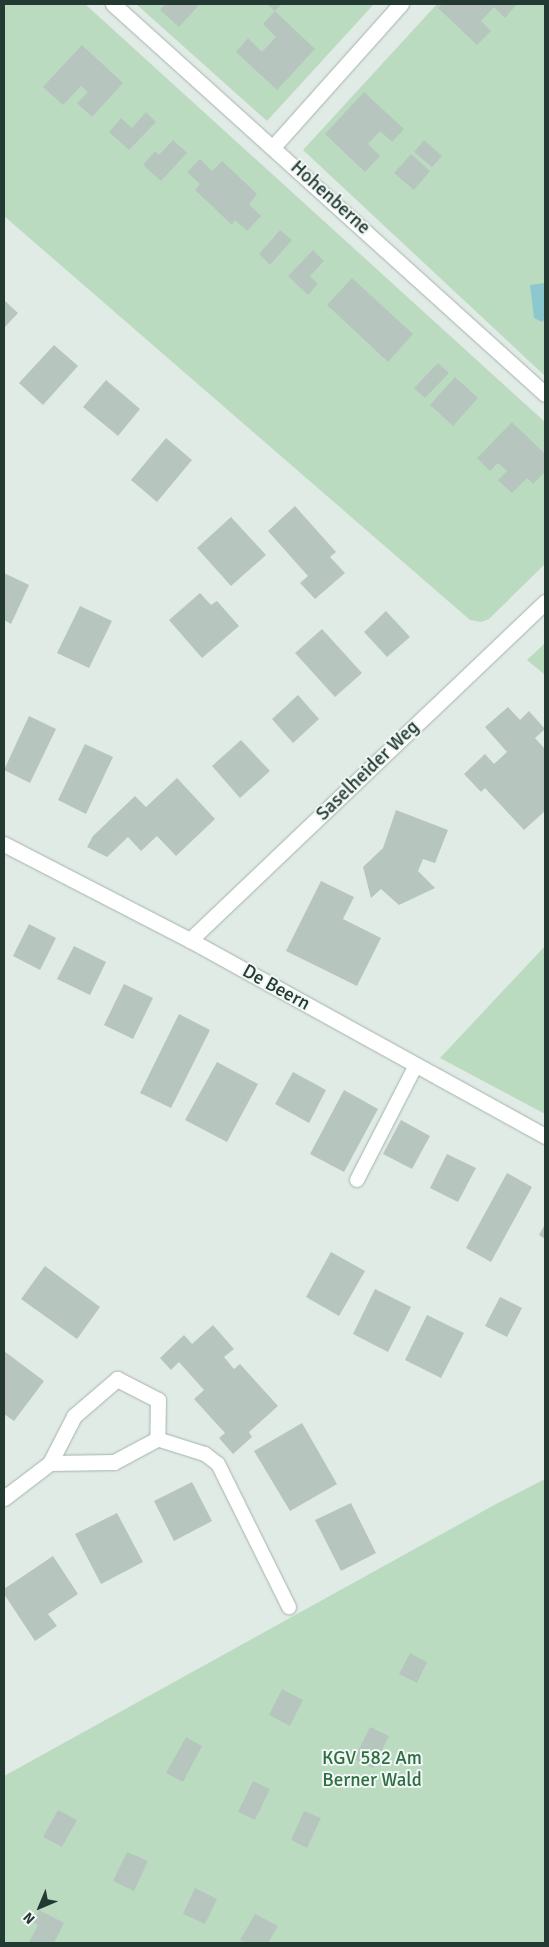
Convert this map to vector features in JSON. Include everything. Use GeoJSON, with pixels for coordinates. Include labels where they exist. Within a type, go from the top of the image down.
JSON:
{"type":"FeatureCollection","features":[{"type":"Feature","properties":{"kind":"street","name":"Hohenberne"},"geometry":{"type":"LineString","coordinates":[[113,4],[273,146],[545,394]]}},
{"type":"Feature","properties":{"kind":"street"},"geometry":{"type":"LineString","coordinates":[[273,146],[401,4]]}},
{"type":"Feature","properties":{"kind":"street","name":"Saselheider Weg"},"geometry":{"type":"LineString","coordinates":[[190,940],[545,602]]}},
{"type":"Feature","properties":{"kind":"street","name":"De Beern"},"geometry":{"type":"LineString","coordinates":[[4,844],[190,940],[545,1136]]}},
{"type":"Feature","properties":{"kind":"street"},"geometry":{"type":"LineString","coordinates":[[4,1498],[50,1463],[74,1416],[117,1379],[158,1400],[157,1440],[114,1462],[50,1463]]}},
{"type":"Feature","properties":{"kind":"lane"},"geometry":{"type":"LineString","coordinates":[[357,1180],[416,1065]]}},
{"type":"Feature","properties":{"kind":"lane"},"geometry":{"type":"LineString","coordinates":[[157,1440],[205,1454],[218,1464],[289,1607]]}},
{"type":"Feature","properties":{"kind":"green space"},"geometry":{"type":"Polygon","coordinates":[[[4,4],[85,4],[545,422],[545,564],[489,619],[481,622],[470,620],[4,216],[4,4]]]}},
{"type":"Feature","properties":{"kind":"green space"},"geometry":{"type":"Polygon","coordinates":[[[136,4],[374,4],[267,121],[136,4]]]}},
{"type":"Feature","properties":{"kind":"green space"},"geometry":{"type":"Polygon","coordinates":[[[437,4],[545,4],[545,376],[303,150],[437,4]]]}},
{"type":"Feature","properties":{"kind":"green space"},"geometry":{"type":"Polygon","coordinates":[[[545,643],[545,675],[527,660],[545,643]]]}},
{"type":"Feature","properties":{"kind":"green space"},"geometry":{"type":"Polygon","coordinates":[[[545,946],[545,1114],[440,1058],[545,946]]]}},
{"type":"Feature","properties":{"kind":"green space","name":"KGV 582 Am Berner Wald"},"geometry":{"type":"Polygon","coordinates":[[[545,1479],[545,1943],[4,1943],[4,1776],[496,1504],[545,1479]]]}},
{"type":"Feature","properties":{"kind":"water"},"geometry":{"type":"Polygon","coordinates":[[[545,283],[545,319],[542,322],[534,318],[530,285],[545,283]]]}},
{"type":"Feature","properties":{"kind":"building"},"geometry":{"type":"Polygon","coordinates":[[[166,4],[200,4],[179,27],[160,10],[166,4]]]}},
{"type":"Feature","properties":{"kind":"building"},"geometry":{"type":"Polygon","coordinates":[[[267,4],[282,4],[275,11],[267,4]]]}},
{"type":"Feature","properties":{"kind":"building"},"geometry":{"type":"Polygon","coordinates":[[[443,4],[517,4],[505,18],[494,7],[481,21],[491,31],[477,45],[438,8],[443,4]]]}},
{"type":"Feature","properties":{"kind":"building"},"geometry":{"type":"Polygon","coordinates":[[[275,11],[315,49],[277,90],[236,52],[248,38],[262,52],[276,37],[263,24],[275,11]]]}},
{"type":"Feature","properties":{"kind":"building"},"geometry":{"type":"Polygon","coordinates":[[[82,45],[123,83],[92,117],[77,103],[88,92],[81,86],[63,105],[43,87],[82,45]]]}},
{"type":"Feature","properties":{"kind":"building"},"geometry":{"type":"Polygon","coordinates":[[[364,92],[404,129],[392,142],[380,131],[368,144],[380,156],[365,172],[325,134],[364,92]]]}},
{"type":"Feature","properties":{"kind":"building"},"geometry":{"type":"Polygon","coordinates":[[[146,112],[156,122],[129,150],[109,132],[121,118],[132,128],[146,112]]]}},
{"type":"Feature","properties":{"kind":"building"},"geometry":{"type":"Polygon","coordinates":[[[173,140],[187,153],[161,181],[143,165],[155,151],[159,155],[173,140]]]}},
{"type":"Feature","properties":{"kind":"building"},"geometry":{"type":"Polygon","coordinates":[[[424,140],[442,156],[432,167],[414,152],[424,140]]]}},
{"type":"Feature","properties":{"kind":"building"},"geometry":{"type":"Polygon","coordinates":[[[411,154],[430,171],[414,190],[394,173],[411,154]]]}},
{"type":"Feature","properties":{"kind":"building"},"geometry":{"type":"Polygon","coordinates":[[[200,159],[212,171],[222,161],[257,194],[249,204],[261,216],[247,231],[235,220],[232,225],[195,190],[200,184],[187,172],[200,159]]]}},
{"type":"Feature","properties":{"kind":"building"},"geometry":{"type":"Polygon","coordinates":[[[280,230],[292,240],[270,265],[259,254],[280,230]]]}},
{"type":"Feature","properties":{"kind":"building"},"geometry":{"type":"Polygon","coordinates":[[[313,250],[324,261],[310,276],[318,284],[308,295],[288,276],[313,250]]]}},
{"type":"Feature","properties":{"kind":"building"},"geometry":{"type":"Polygon","coordinates":[[[352,278],[413,334],[388,362],[327,305],[352,278]]]}},
{"type":"Feature","properties":{"kind":"building"},"geometry":{"type":"Polygon","coordinates":[[[4,300],[18,313],[4,328],[4,300]]]}},
{"type":"Feature","properties":{"kind":"building"},"geometry":{"type":"Polygon","coordinates":[[[54,345],[78,366],[43,405],[19,383],[54,345]]]}},
{"type":"Feature","properties":{"kind":"building"},"geometry":{"type":"Polygon","coordinates":[[[438,363],[449,373],[425,398],[414,388],[438,363]]]}},
{"type":"Feature","properties":{"kind":"building"},"geometry":{"type":"Polygon","coordinates":[[[455,377],[478,398],[453,426],[430,405],[455,377]]]}},
{"type":"Feature","properties":{"kind":"building"},"geometry":{"type":"Polygon","coordinates":[[[106,380],[140,409],[118,436],[83,407],[106,380]]]}},
{"type":"Feature","properties":{"kind":"building"},"geometry":{"type":"Polygon","coordinates":[[[512,422],[545,454],[545,472],[533,484],[527,478],[512,493],[498,480],[507,471],[498,463],[490,471],[477,458],[512,422]]]}},
{"type":"Feature","properties":{"kind":"building"},"geometry":{"type":"Polygon","coordinates":[[[166,438],[192,460],[157,502],[131,480],[166,438]]]}},
{"type":"Feature","properties":{"kind":"building"},"geometry":{"type":"Polygon","coordinates":[[[295,506],[336,552],[330,557],[345,573],[315,599],[300,583],[308,576],[268,531],[295,506]]]}},
{"type":"Feature","properties":{"kind":"building"},"geometry":{"type":"Polygon","coordinates":[[[231,517],[266,555],[231,586],[197,548],[231,517]]]}},
{"type":"Feature","properties":{"kind":"building"},"geometry":{"type":"Polygon","coordinates":[[[4,573],[29,585],[11,624],[4,620],[4,573]]]}},
{"type":"Feature","properties":{"kind":"building"},"geometry":{"type":"Polygon","coordinates":[[[200,593],[211,605],[217,601],[239,626],[202,658],[169,620],[200,593]]]}},
{"type":"Feature","properties":{"kind":"building"},"geometry":{"type":"Polygon","coordinates":[[[80,606],[112,621],[89,668],[57,653],[80,606]]]}},
{"type":"Feature","properties":{"kind":"building"},"geometry":{"type":"Polygon","coordinates":[[[386,611],[410,637],[387,657],[364,632],[386,611]]]}},
{"type":"Feature","properties":{"kind":"building"},"geometry":{"type":"Polygon","coordinates":[[[322,629],[362,673],[335,697],[295,653],[322,629]]]}},
{"type":"Feature","properties":{"kind":"building"},"geometry":{"type":"Polygon","coordinates":[[[298,695],[319,719],[293,743],[272,719],[298,695]]]}},
{"type":"Feature","properties":{"kind":"building"},"geometry":{"type":"Polygon","coordinates":[[[508,707],[520,720],[529,711],[545,729],[535,738],[545,749],[545,811],[524,830],[485,788],[481,792],[464,774],[485,754],[494,764],[507,752],[485,727],[508,707]]]}},
{"type":"Feature","properties":{"kind":"building"},"geometry":{"type":"Polygon","coordinates":[[[29,716],[56,729],[30,783],[4,770],[29,716]]]}},
{"type":"Feature","properties":{"kind":"building"},"geometry":{"type":"Polygon","coordinates":[[[241,740],[270,771],[240,798],[212,766],[241,740]]]}},
{"type":"Feature","properties":{"kind":"building"},"geometry":{"type":"Polygon","coordinates":[[[85,744],[113,757],[86,814],[58,800],[85,744]]]}},
{"type":"Feature","properties":{"kind":"building"},"geometry":{"type":"Polygon","coordinates":[[[177,778],[215,819],[176,856],[157,836],[141,851],[128,837],[107,857],[87,847],[93,836],[135,796],[146,807],[177,778]]]}},
{"type":"Feature","properties":{"kind":"building"},"geometry":{"type":"Polygon","coordinates":[[[396,810],[448,830],[435,863],[423,859],[418,871],[435,888],[399,905],[381,889],[371,898],[363,867],[383,848],[396,810]]]}},
{"type":"Feature","properties":{"kind":"building"},"geometry":{"type":"Polygon","coordinates":[[[321,881],[354,897],[343,919],[381,938],[357,986],[286,951],[321,881]]]}},
{"type":"Feature","properties":{"kind":"building"},"geometry":{"type":"Polygon","coordinates":[[[29,924],[56,938],[40,970],[13,956],[29,924]]]}},
{"type":"Feature","properties":{"kind":"building"},"geometry":{"type":"Polygon","coordinates":[[[74,946],[106,962],[90,995],[57,979],[74,946]]]}},
{"type":"Feature","properties":{"kind":"building"},"geometry":{"type":"Polygon","coordinates":[[[124,984],[153,998],[133,1039],[104,1025],[124,984]]]}},
{"type":"Feature","properties":{"kind":"building"},"geometry":{"type":"Polygon","coordinates":[[[179,1014],[210,1030],[171,1108],[140,1093],[179,1014]]]}},
{"type":"Feature","properties":{"kind":"building"},"geometry":{"type":"Polygon","coordinates":[[[217,1062],[258,1084],[227,1142],[185,1120],[217,1062]]]}},
{"type":"Feature","properties":{"kind":"building"},"geometry":{"type":"Polygon","coordinates":[[[293,1072],[326,1090],[309,1123],[275,1104],[293,1072]]]}},
{"type":"Feature","properties":{"kind":"building"},"geometry":{"type":"Polygon","coordinates":[[[344,1090],[378,1109],[344,1172],[310,1154],[344,1090]]]}},
{"type":"Feature","properties":{"kind":"building"},"geometry":{"type":"Polygon","coordinates":[[[401,1120],[430,1136],[412,1169],[383,1154],[401,1120]]]}},
{"type":"Feature","properties":{"kind":"building"},"geometry":{"type":"Polygon","coordinates":[[[447,1154],[476,1168],[458,1202],[430,1188],[447,1154]]]}},
{"type":"Feature","properties":{"kind":"building"},"geometry":{"type":"Polygon","coordinates":[[[507,1173],[532,1187],[491,1262],[466,1248],[507,1173]]]}},
{"type":"Feature","properties":{"kind":"building"},"geometry":{"type":"Polygon","coordinates":[[[545,1224],[545,1239],[539,1235],[545,1224]]]}},
{"type":"Feature","properties":{"kind":"building"},"geometry":{"type":"Polygon","coordinates":[[[331,1252],[365,1271],[339,1316],[306,1297],[331,1252]]]}},
{"type":"Feature","properties":{"kind":"building"},"geometry":{"type":"Polygon","coordinates":[[[45,1266],[100,1307],[77,1339],[21,1299],[45,1266]]]}},
{"type":"Feature","properties":{"kind":"building"},"geometry":{"type":"Polygon","coordinates":[[[375,1289],[411,1307],[388,1352],[353,1334],[375,1289]]]}},
{"type":"Feature","properties":{"kind":"building"},"geometry":{"type":"Polygon","coordinates":[[[500,1297],[522,1308],[507,1337],[485,1326],[500,1297]]]}},
{"type":"Feature","properties":{"kind":"building"},"geometry":{"type":"Polygon","coordinates":[[[427,1315],[464,1333],[441,1378],[405,1360],[427,1315]]]}},
{"type":"Feature","properties":{"kind":"building"},"geometry":{"type":"Polygon","coordinates":[[[213,1325],[234,1349],[224,1357],[234,1369],[240,1364],[278,1406],[249,1432],[252,1437],[233,1454],[219,1438],[225,1433],[194,1399],[204,1390],[179,1362],[171,1370],[160,1358],[184,1335],[192,1344],[213,1325]]]}},
{"type":"Feature","properties":{"kind":"building"},"geometry":{"type":"Polygon","coordinates":[[[4,1351],[44,1381],[14,1421],[4,1414],[4,1351]]]}},
{"type":"Feature","properties":{"kind":"building"},"geometry":{"type":"Polygon","coordinates":[[[302,1423],[337,1484],[290,1511],[254,1451],[302,1423]]]}},
{"type":"Feature","properties":{"kind":"building"},"geometry":{"type":"Polygon","coordinates":[[[192,1482],[212,1521],[174,1541],[154,1501],[192,1482]]]}},
{"type":"Feature","properties":{"kind":"building"},"geometry":{"type":"Polygon","coordinates":[[[351,1503],[376,1553],[341,1571],[315,1520],[351,1503]]]}},
{"type":"Feature","properties":{"kind":"building"},"geometry":{"type":"Polygon","coordinates":[[[117,1513],[143,1562],[101,1584],[75,1534],[117,1513]]]}},
{"type":"Feature","properties":{"kind":"building"},"geometry":{"type":"Polygon","coordinates":[[[53,1556],[78,1594],[48,1614],[57,1626],[35,1641],[4,1594],[4,1589],[53,1556]]]}},
{"type":"Feature","properties":{"kind":"building"},"geometry":{"type":"Polygon","coordinates":[[[410,1653],[427,1662],[417,1683],[399,1674],[410,1653]]]}},
{"type":"Feature","properties":{"kind":"building"},"geometry":{"type":"Polygon","coordinates":[[[282,1689],[303,1700],[290,1726],[269,1715],[282,1689]]]}},
{"type":"Feature","properties":{"kind":"building"},"geometry":{"type":"Polygon","coordinates":[[[370,1727],[389,1736],[373,1768],[354,1759],[370,1727]]]}},
{"type":"Feature","properties":{"kind":"building"},"geometry":{"type":"Polygon","coordinates":[[[186,1737],[202,1746],[183,1782],[166,1773],[186,1737]]]}},
{"type":"Feature","properties":{"kind":"building"},"geometry":{"type":"Polygon","coordinates":[[[253,1781],[270,1789],[255,1820],[238,1812],[253,1781]]]}},
{"type":"Feature","properties":{"kind":"building"},"geometry":{"type":"Polygon","coordinates":[[[58,1810],[77,1820],[62,1847],[43,1837],[58,1810]]]}},
{"type":"Feature","properties":{"kind":"building"},"geometry":{"type":"Polygon","coordinates":[[[304,1811],[321,1818],[307,1848],[291,1840],[304,1811]]]}},
{"type":"Feature","properties":{"kind":"building"},"geometry":{"type":"Polygon","coordinates":[[[127,1852],[148,1861],[134,1891],[113,1881],[127,1852]]]}},
{"type":"Feature","properties":{"kind":"building"},"geometry":{"type":"Polygon","coordinates":[[[195,1888],[217,1899],[205,1924],[183,1914],[195,1888]]]}},
{"type":"Feature","properties":{"kind":"building"},"geometry":{"type":"Polygon","coordinates":[[[39,1910],[64,1923],[54,1943],[29,1942],[38,1925],[33,1922],[39,1910]]]}},
{"type":"Feature","properties":{"kind":"building"},"geometry":{"type":"Polygon","coordinates":[[[255,1914],[278,1926],[268,1943],[246,1943],[240,1940],[255,1914]]]}}]}
